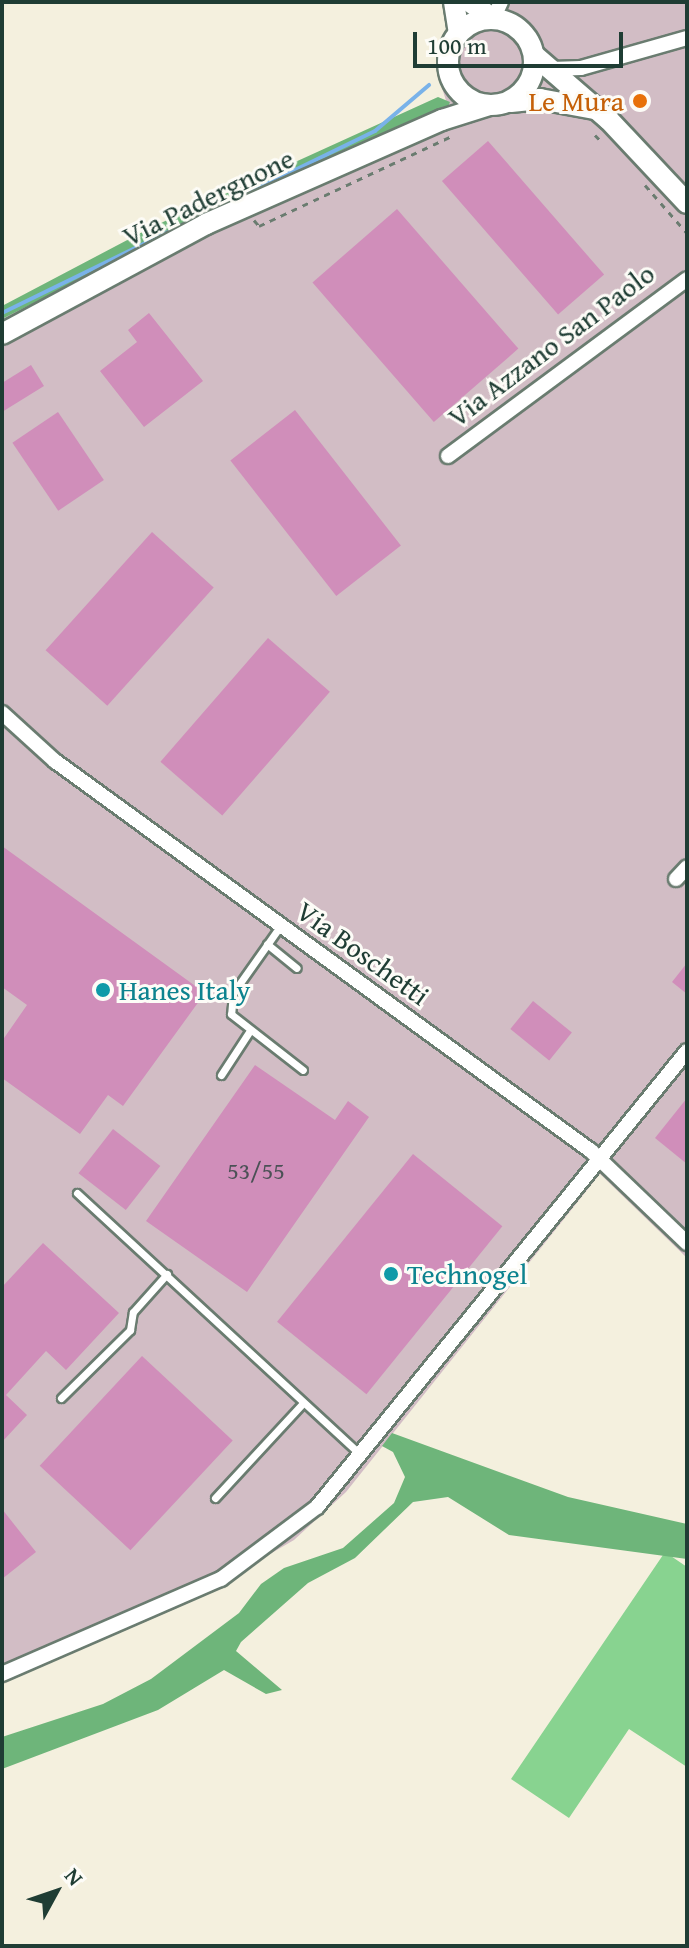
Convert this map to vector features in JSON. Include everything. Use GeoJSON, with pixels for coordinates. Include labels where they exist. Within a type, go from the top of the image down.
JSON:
{"type":"FeatureCollection","features":[{"type":"Feature","properties":{"kind":"street"},"geometry":{"type":"LineString","coordinates":[[454,2],[459,33]]}},
{"type":"Feature","properties":{"kind":"street"},"geometry":{"type":"LineString","coordinates":[[470,2],[497,10],[520,30],[534,55],[565,72],[592,112],[687,203]]}},
{"type":"Feature","properties":{"kind":"street"},"geometry":{"type":"LineString","coordinates":[[448,128],[454,98],[450,50],[459,33],[497,10]]}},
{"type":"Feature","properties":{"kind":"street"},"geometry":{"type":"LineString","coordinates":[[540,99],[565,72],[687,38]]}},
{"type":"Feature","properties":{"kind":"street"},"geometry":{"type":"LineString","coordinates":[[498,103],[529,83],[534,55]]}},
{"type":"Feature","properties":{"kind":"street"},"geometry":{"type":"LineString","coordinates":[[451,79],[463,94],[498,103],[540,99],[592,112]]}},
{"type":"Feature","properties":{"kind":"street","name":"Via Padergnone"},"geometry":{"type":"LineString","coordinates":[[2,334],[244,208],[448,128],[498,103]]}},
{"type":"Feature","properties":{"kind":"street","name":"Via Azzano San Paolo"},"geometry":{"type":"LineString","coordinates":[[448,456],[687,279]]}},
{"type":"Feature","properties":{"kind":"street","name":"Via Boschetti"},"geometry":{"type":"LineString","coordinates":[[2,713],[55,761],[601,1159],[687,1243]]}},
{"type":"Feature","properties":{"kind":"street"},"geometry":{"type":"LineString","coordinates":[[676,879],[687,867]]}},
{"type":"Feature","properties":{"kind":"street"},"geometry":{"type":"LineString","coordinates":[[2,1674],[221,1579],[298,1524],[362,1455],[687,1051]]}},
{"type":"Feature","properties":{"kind":"lane"},"geometry":{"type":"LineString","coordinates":[[281,925],[233,993],[231,1014],[249,1032],[303,1070]]}},
{"type":"Feature","properties":{"kind":"lane"},"geometry":{"type":"LineString","coordinates":[[267,944],[297,968]]}},
{"type":"Feature","properties":{"kind":"lane"},"geometry":{"type":"LineString","coordinates":[[221,1075],[249,1032]]}},
{"type":"Feature","properties":{"kind":"lane"},"geometry":{"type":"LineString","coordinates":[[77,1193],[167,1274],[301,1405],[362,1455]]}},
{"type":"Feature","properties":{"kind":"lane"},"geometry":{"type":"LineString","coordinates":[[61,1398],[130,1330],[133,1312],[167,1274]]}},
{"type":"Feature","properties":{"kind":"lane"},"geometry":{"type":"LineString","coordinates":[[215,1498],[301,1405]]}},
{"type":"Feature","properties":{"kind":"path"},"geometry":{"type":"LineString","coordinates":[[592,112],[608,143]]}},
{"type":"Feature","properties":{"kind":"path"},"geometry":{"type":"LineString","coordinates":[[244,208],[259,226],[448,128]]}},
{"type":"Feature","properties":{"kind":"path"},"geometry":{"type":"LineString","coordinates":[[595,135],[600,140]]}},
{"type":"Feature","properties":{"kind":"path"},"geometry":{"type":"LineString","coordinates":[[638,177],[687,233]]}},
{"type":"Feature","properties":{"kind":"shaded area"},"geometry":{"type":"Polygon","coordinates":[[[441,2],[687,2],[687,1258],[600,1174],[346,1492],[294,1540],[177,1608],[2,1683],[2,319],[164,238],[448,107],[438,75],[438,50],[448,25],[441,2]]]}},
{"type":"Feature","properties":{"kind":"green space"},"geometry":{"type":"Polygon","coordinates":[[[438,97],[450,102],[448,107],[164,238],[2,319],[2,306],[152,227],[438,97]]]}},
{"type":"Feature","properties":{"kind":"green space"},"geometry":{"type":"Polygon","coordinates":[[[392,1433],[568,1497],[687,1524],[687,1559],[509,1535],[448,1497],[413,1502],[355,1558],[308,1583],[241,1642],[236,1651],[282,1690],[266,1694],[224,1670],[158,1710],[2,1769],[2,1737],[103,1704],[151,1679],[239,1613],[261,1584],[284,1568],[343,1548],[394,1503],[405,1477],[393,1452],[382,1446],[392,1433]]]}},
{"type":"Feature","properties":{"kind":"green space"},"geometry":{"type":"Polygon","coordinates":[[[665,1552],[687,1567],[687,1767],[629,1729],[569,1818],[511,1779],[665,1552]]]}},
{"type":"Feature","properties":{"kind":"building"},"geometry":{"type":"Polygon","coordinates":[[[488,141],[604,275],[558,315],[442,181],[488,141]]]}},
{"type":"Feature","properties":{"kind":"building"},"geometry":{"type":"Polygon","coordinates":[[[397,209],[518,349],[434,422],[312,282],[397,209]]]}},
{"type":"Feature","properties":{"kind":"building"},"geometry":{"type":"Polygon","coordinates":[[[149,313],[203,381],[144,427],[100,371],[137,342],[128,330],[149,313]]]}},
{"type":"Feature","properties":{"kind":"building"},"geometry":{"type":"Polygon","coordinates":[[[31,365],[44,386],[2,412],[2,383],[31,365]]]}},
{"type":"Feature","properties":{"kind":"building"},"geometry":{"type":"Polygon","coordinates":[[[295,410],[401,546],[336,596],[230,460],[295,410]]]}},
{"type":"Feature","properties":{"kind":"building"},"geometry":{"type":"Polygon","coordinates":[[[58,412],[104,480],[58,511],[12,443],[58,412]]]}},
{"type":"Feature","properties":{"kind":"building"},"geometry":{"type":"Polygon","coordinates":[[[152,532],[214,588],[107,706],[46,650],[152,532]]]}},
{"type":"Feature","properties":{"kind":"building"},"geometry":{"type":"Polygon","coordinates":[[[268,638],[330,692],[222,816],[160,762],[268,638]]]}},
{"type":"Feature","properties":{"kind":"building","name":"Hanes Italy"},"geometry":{"type":"Polygon","coordinates":[[[2,846],[205,993],[123,1106],[108,1095],[80,1134],[2,1078],[2,1041],[27,1005],[2,987],[2,846]]]}},
{"type":"Feature","properties":{"kind":"building"},"geometry":{"type":"Polygon","coordinates":[[[687,963],[687,994],[672,982],[687,963]]]}},
{"type":"Feature","properties":{"kind":"building"},"geometry":{"type":"Polygon","coordinates":[[[533,1001],[572,1032],[549,1060],[510,1029],[533,1001]]]}},
{"type":"Feature","properties":{"kind":"building","name":"Hanes Italy"},"geometry":{"type":"Polygon","coordinates":[[[255,1065],[335,1120],[348,1101],[369,1117],[247,1292],[146,1221],[255,1065]]]}},
{"type":"Feature","properties":{"kind":"building"},"geometry":{"type":"Polygon","coordinates":[[[687,1098],[687,1164],[655,1138],[687,1098]]]}},
{"type":"Feature","properties":{"kind":"building"},"geometry":{"type":"Polygon","coordinates":[[[113,1129],[160,1166],[126,1210],[79,1173],[113,1129]]]}},
{"type":"Feature","properties":{"kind":"building","name":"Technogel"},"geometry":{"type":"Polygon","coordinates":[[[413,1154],[502,1226],[366,1394],[277,1322],[413,1154]]]}},
{"type":"Feature","properties":{"kind":"building"},"geometry":{"type":"Polygon","coordinates":[[[43,1243],[119,1313],[66,1370],[46,1351],[6,1395],[27,1415],[2,1442],[2,1287],[43,1243]]]}},
{"type":"Feature","properties":{"kind":"building"},"geometry":{"type":"Polygon","coordinates":[[[142,1356],[233,1441],[130,1550],[40,1466],[142,1356]]]}},
{"type":"Feature","properties":{"kind":"building"},"geometry":{"type":"Polygon","coordinates":[[[2,1509],[36,1552],[2,1579],[2,1509]]]}},
{"type":"Feature","properties":{"kind":"waterway"},"geometry":{"type":"LineString","coordinates":[[2,313],[375,131],[429,85]]}},
{"type":"Feature","properties":{"kind":"place","name":"Le Mura"},"geometry":{"type":"Point","coordinates":[640,101]}},
{"type":"Feature","properties":{"kind":"place","name":"Hanes Italy"},"geometry":{"type":"Point","coordinates":[103,990]}},
{"type":"Feature","properties":{"kind":"place","name":"Technogel"},"geometry":{"type":"Point","coordinates":[391,1274]}}]}
